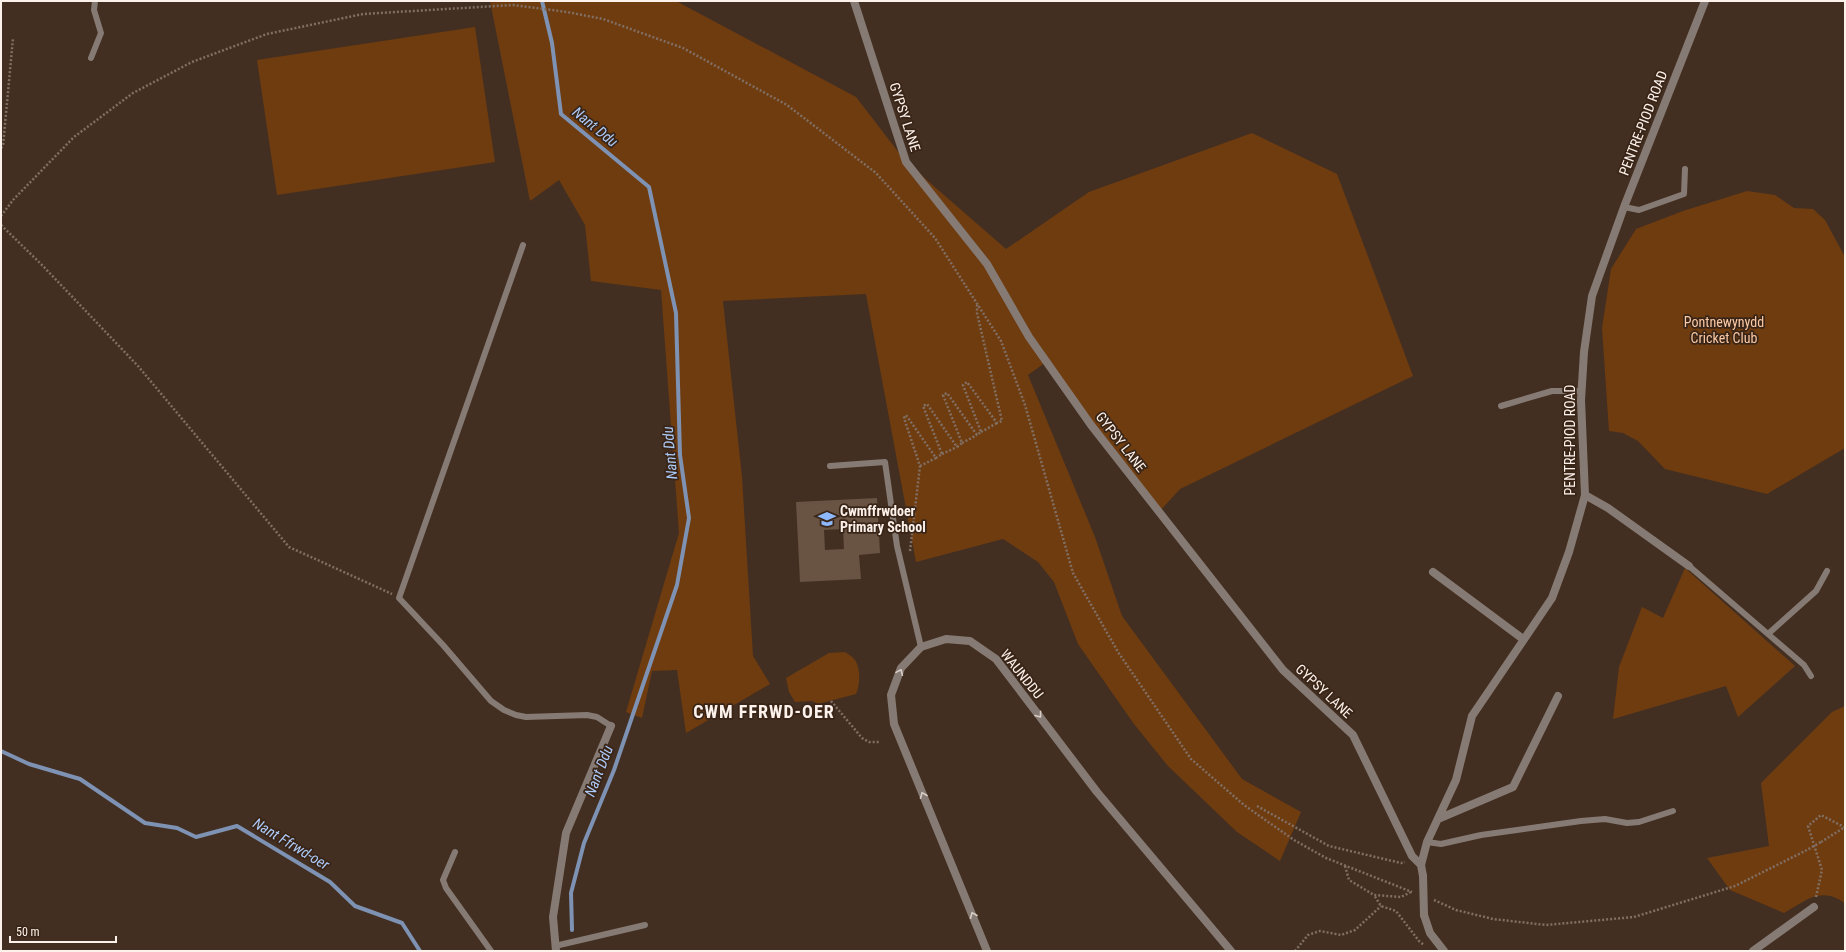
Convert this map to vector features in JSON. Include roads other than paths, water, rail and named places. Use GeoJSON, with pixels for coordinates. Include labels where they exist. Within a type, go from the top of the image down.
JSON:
{"type":"FeatureCollection","features":[{"type":"Feature","properties":{"kind":"street","name":"GYPSY LANE"},"geometry":{"type":"LineString","coordinates":[[854,1],[906,162],[987,264],[1029,337],[1091,425],[1283,670],[1353,735],[1415,859],[1421,865]]}},
{"type":"Feature","properties":{"kind":"street","name":"PENTRE-PIOD ROAD"},"geometry":{"type":"LineString","coordinates":[[1444,951],[1430,933],[1424,915],[1423,876],[1421,865],[1427,842],[1456,780],[1472,716],[1552,598],[1569,552],[1585,495],[1582,391],[1584,352],[1592,296],[1624,207],[1705,1]]}},
{"type":"Feature","properties":{"kind":"street"},"geometry":{"type":"LineString","coordinates":[[1585,495],[1608,508],[1689,566]]}},
{"type":"Feature","properties":{"kind":"street"},"geometry":{"type":"LineString","coordinates":[[1433,572],[1523,639]]}},
{"type":"Feature","properties":{"kind":"street","name":"WAUNDDU"},"geometry":{"type":"LineString","coordinates":[[987,951],[894,724],[891,695],[901,668],[921,647],[946,639],[970,641],[996,659],[1097,792],[1231,951]]}},
{"type":"Feature","properties":{"kind":"street"},"geometry":{"type":"LineString","coordinates":[[1438,818],[1513,787],[1558,696]]}},
{"type":"Feature","properties":{"kind":"street"},"geometry":{"type":"LineString","coordinates":[[555,949],[553,917],[566,833],[611,726]]}},
{"type":"Feature","properties":{"kind":"street"},"geometry":{"type":"LineString","coordinates":[[1754,951],[1814,907]]}},
{"type":"Feature","properties":{"kind":"lane"},"geometry":{"type":"LineString","coordinates":[[91,58],[101,33],[94,10],[95,1]]}},
{"type":"Feature","properties":{"kind":"lane"},"geometry":{"type":"LineString","coordinates":[[1624,207],[1639,210],[1684,194],[1685,169]]}},
{"type":"Feature","properties":{"kind":"lane"},"geometry":{"type":"LineString","coordinates":[[523,245],[399,598],[443,645],[490,701],[504,710],[526,717],[597,716],[611,726]]}},
{"type":"Feature","properties":{"kind":"lane"},"geometry":{"type":"LineString","coordinates":[[1501,406],[1552,391],[1582,391]]}},
{"type":"Feature","properties":{"kind":"lane"},"geometry":{"type":"LineString","coordinates":[[830,466],[886,462],[897,546],[921,647]]}},
{"type":"Feature","properties":{"kind":"lane"},"geometry":{"type":"LineString","coordinates":[[1689,566],[1804,665],[1811,676]]}},
{"type":"Feature","properties":{"kind":"lane"},"geometry":{"type":"LineString","coordinates":[[1768,634],[1816,591],[1827,570]]}},
{"type":"Feature","properties":{"kind":"lane"},"geometry":{"type":"LineString","coordinates":[[1427,842],[1441,844],[1481,835],[1581,821],[1605,819],[1627,823],[1639,822],[1672,811]]}},
{"type":"Feature","properties":{"kind":"lane"},"geometry":{"type":"LineString","coordinates":[[456,852],[443,880],[482,942],[491,951]]}},
{"type":"Feature","properties":{"kind":"lane"},"geometry":{"type":"LineString","coordinates":[[555,949],[645,925]]}},
{"type":"Feature","properties":{"kind":"waterway","name":"Nant Ddu"},"geometry":{"type":"LineString","coordinates":[[542,1],[552,43],[561,114],[649,187],[676,313],[680,455],[689,518],[677,585],[614,770],[584,843],[571,893],[572,930]]}},
{"type":"Feature","properties":{"kind":"waterway","name":"Nant Ffrwd-oer"},"geometry":{"type":"LineString","coordinates":[[1,751],[29,764],[80,779],[145,823],[177,828],[196,837],[237,826],[330,882],[355,906],[402,923],[420,951]]}},
{"type":"Feature","properties":{"kind":"place","name":"Cwmffrwdoer Primary School"},"geometry":{"type":"Point","coordinates":[827,519]}},
{"type":"Feature","properties":{"kind":"district","name":"CWM FFRWD-OER"},"geometry":{"type":"Point","coordinates":[764,712]}},
{"type":"Feature","properties":{"kind":"park label","name":"Pontnewynydd Cricket Club"},"geometry":{"type":"Point","coordinates":[1724,330]}}]}
